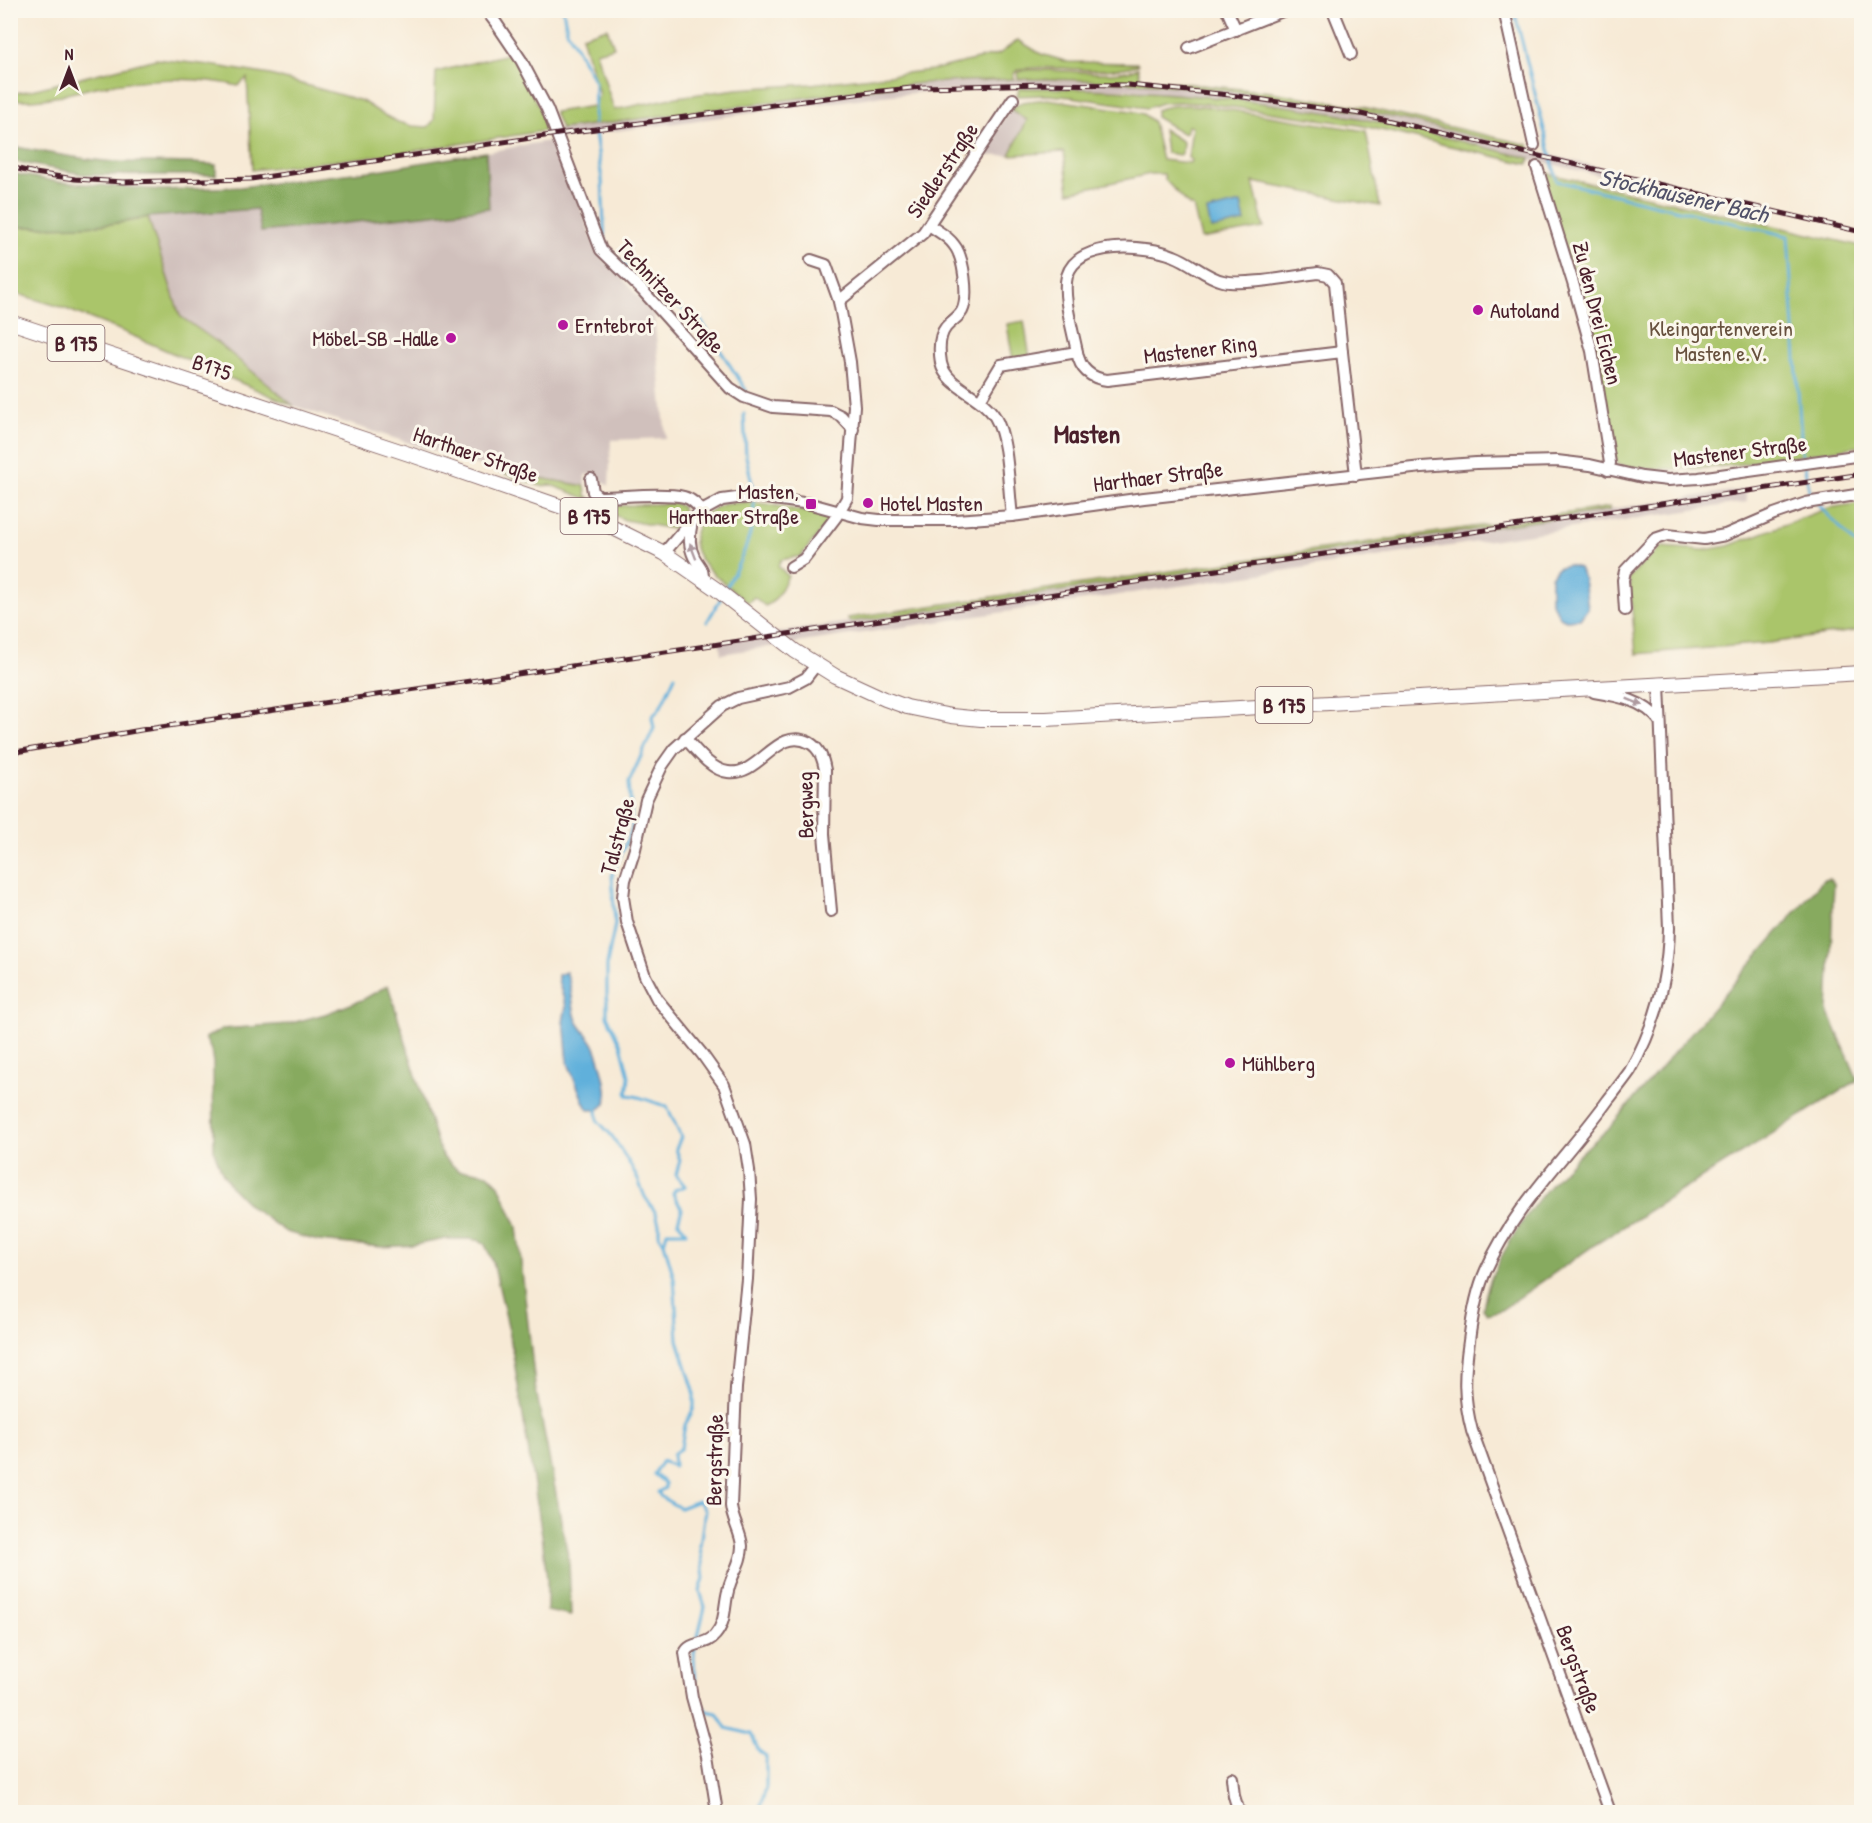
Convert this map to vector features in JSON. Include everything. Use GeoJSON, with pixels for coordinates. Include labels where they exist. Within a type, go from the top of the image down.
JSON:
{"type":"FeatureCollection","features":[{"type":"Feature","properties":{"kind":"main road","name":"B175"},"geometry":{"type":"LineString","coordinates":[[10,322],[269,408]]}},
{"type":"Feature","properties":{"kind":"main road","name":"Harthaer Straße"},"geometry":{"type":"LineString","coordinates":[[269,408],[566,507],[621,530],[664,553],[716,589],[795,651],[816,664]]}},
{"type":"Feature","properties":{"kind":"main road","name":"B 175"},"geometry":{"type":"LineString","coordinates":[[816,664],[859,688],[907,707],[951,716],[981,719],[1046,719],[1562,688],[1862,673]]}},
{"type":"Feature","properties":{"kind":"street","name":"Technitzer Straße"},"geometry":{"type":"LineString","coordinates":[[486,10],[521,60],[548,109],[601,250],[650,299],[730,388],[744,397],[773,407],[831,411],[841,416],[853,429]]}},
{"type":"Feature","properties":{"kind":"street"},"geometry":{"type":"LineString","coordinates":[[1227,10],[1236,30]]}},
{"type":"Feature","properties":{"kind":"street"},"geometry":{"type":"LineString","coordinates":[[1189,48],[1285,10]]}},
{"type":"Feature","properties":{"kind":"street"},"geometry":{"type":"LineString","coordinates":[[1333,10],[1351,54]]}},
{"type":"Feature","properties":{"kind":"street"},"geometry":{"type":"LineString","coordinates":[[1504,10],[1534,145]]}},
{"type":"Feature","properties":{"kind":"street","name":"Siedlerstraße"},"geometry":{"type":"LineString","coordinates":[[839,301],[917,239],[929,225],[1013,99]]}},
{"type":"Feature","properties":{"kind":"street","name":"Zu den Drei Eichen"},"geometry":{"type":"LineString","coordinates":[[1537,167],[1574,283],[1592,351],[1610,463],[1608,470]]}},
{"type":"Feature","properties":{"kind":"street"},"geometry":{"type":"LineString","coordinates":[[929,225],[954,245],[959,254],[965,287],[966,299],[963,309],[940,338],[942,365],[946,374],[990,410],[1003,434],[1012,516]]}},
{"type":"Feature","properties":{"kind":"street","name":"Mastener Ring"},"geometry":{"type":"LineString","coordinates":[[1342,352],[1107,380],[1096,379],[1087,373],[1079,361],[1066,291],[1067,276],[1070,268],[1079,259],[1092,253],[1126,246],[1168,253],[1222,281],[1236,282],[1318,273],[1328,275],[1335,283],[1356,475]]}},
{"type":"Feature","properties":{"kind":"street"},"geometry":{"type":"LineString","coordinates":[[791,567],[804,560],[841,511],[847,498],[853,429],[854,406],[850,362],[839,301],[826,265],[811,260]]}},
{"type":"Feature","properties":{"kind":"street"},"geometry":{"type":"LineString","coordinates":[[980,400],[1001,365],[1077,352]]}},
{"type":"Feature","properties":{"kind":"street","name":"Mastener Straße"},"geometry":{"type":"LineString","coordinates":[[1623,474],[1668,480],[1699,478],[1862,455]]}},
{"type":"Feature","properties":{"kind":"street","name":"Harthaer Straße"},"geometry":{"type":"LineString","coordinates":[[664,553],[702,511],[723,501],[754,497],[811,504],[862,518],[902,521],[1012,516],[1144,498],[1422,467],[1532,461],[1574,463],[1623,474]]}},
{"type":"Feature","properties":{"kind":"street"},"geometry":{"type":"LineString","coordinates":[[591,479],[593,492],[599,497],[673,496],[686,498],[702,511]]}},
{"type":"Feature","properties":{"kind":"street"},"geometry":{"type":"LineString","coordinates":[[1625,610],[1623,580],[1625,571],[1654,539],[1667,535],[1704,539],[1725,535],[1806,503],[1862,494]]}},
{"type":"Feature","properties":{"kind":"street"},"geometry":{"type":"LineString","coordinates":[[693,519],[689,543],[694,557],[703,569],[703,580]]}},
{"type":"Feature","properties":{"kind":"street","name":"Talstraße"},"geometry":{"type":"LineString","coordinates":[[735,1116],[724,1084],[657,999],[645,976],[630,931],[623,897],[625,880],[652,786],[674,749],[723,706],[738,698],[789,687],[806,678],[816,664]]}},
{"type":"Feature","properties":{"kind":"street","name":"Bergstraße"},"geometry":{"type":"LineString","coordinates":[[1610,1812],[1472,1431],[1466,1408],[1464,1383],[1471,1325],[1485,1272],[1509,1227],[1524,1206],[1597,1116],[1628,1073],[1648,1036],[1660,999],[1667,963],[1669,928],[1659,684]]}},
{"type":"Feature","properties":{"kind":"street"},"geometry":{"type":"LineString","coordinates":[[1562,688],[1628,699],[1649,708],[1659,721]]}},
{"type":"Feature","properties":{"kind":"street","name":"Bergweg"},"geometry":{"type":"LineString","coordinates":[[685,738],[712,764],[730,773],[748,769],[787,740],[805,741],[819,752],[825,770],[824,834],[831,911]]}},
{"type":"Feature","properties":{"kind":"street","name":"Bergstraße"},"geometry":{"type":"LineString","coordinates":[[717,1812],[708,1755],[692,1697],[685,1653],[687,1647],[715,1636],[723,1623],[728,1591],[741,1555],[740,1536],[731,1514],[731,1494],[736,1388],[747,1289],[751,1199],[745,1144],[735,1116]]}},
{"type":"Feature","properties":{"kind":"street"},"geometry":{"type":"LineString","coordinates":[[1232,1778],[1239,1812]]}},
{"type":"Feature","properties":{"kind":"shaded area"},"geometry":{"type":"Polygon","coordinates":[[[1015,79],[1127,82],[1213,89],[1363,111],[1708,193],[1707,201],[1361,119],[1127,89],[1012,88],[923,92],[555,139],[596,249],[603,260],[616,271],[654,316],[666,438],[611,440],[609,486],[599,478],[598,473],[585,475],[585,486],[493,470],[294,406],[217,342],[180,316],[148,217],[257,209],[261,232],[489,208],[486,152],[554,140],[551,130],[922,83],[1015,79]]]}},
{"type":"Feature","properties":{"kind":"shaded area"},"geometry":{"type":"Polygon","coordinates":[[[1010,109],[1027,120],[1010,155],[988,156],[988,143],[1010,109]]]}},
{"type":"Feature","properties":{"kind":"shaded area"},"geometry":{"type":"Polygon","coordinates":[[[1745,489],[1747,502],[721,654],[719,641],[1745,489]]]}},
{"type":"Feature","properties":{"kind":"green space"},"geometry":{"type":"Polygon","coordinates":[[[607,28],[614,47],[596,52],[614,110],[677,97],[737,89],[811,84],[932,70],[999,54],[1018,40],[1041,54],[1068,62],[1137,63],[1138,65],[1101,70],[1031,68],[1015,72],[1013,77],[1015,79],[922,83],[561,129],[554,112],[593,106],[599,95],[582,36],[607,28]]]}},
{"type":"Feature","properties":{"kind":"green space"},"geometry":{"type":"Polygon","coordinates":[[[511,53],[551,130],[393,154],[252,170],[247,78],[238,86],[204,80],[149,80],[96,87],[44,99],[11,99],[11,92],[32,90],[156,59],[270,75],[362,101],[398,122],[428,127],[434,120],[436,72],[511,53]]]}},
{"type":"Feature","properties":{"kind":"green space"},"geometry":{"type":"Polygon","coordinates":[[[1138,68],[1141,79],[1271,92],[1363,107],[1529,145],[1529,150],[1382,115],[1276,97],[1190,87],[1104,81],[1018,79],[1017,73],[1033,70],[1107,73],[1138,68]]]}},
{"type":"Feature","properties":{"kind":"green space"},"geometry":{"type":"Polygon","coordinates":[[[1019,88],[1147,92],[1274,104],[1380,122],[1530,158],[1528,164],[1359,125],[1211,104],[1162,103],[1147,108],[1071,97],[1017,96],[1019,88]]]}},
{"type":"Feature","properties":{"kind":"green space"},"geometry":{"type":"Polygon","coordinates":[[[1047,99],[1143,114],[1153,122],[1162,160],[1190,163],[1191,160],[1188,158],[1192,127],[1188,126],[1184,134],[1156,117],[1156,110],[1179,105],[1205,106],[1366,131],[1380,206],[1253,182],[1264,228],[1201,239],[1193,206],[1190,206],[1165,180],[1164,174],[1150,174],[1069,192],[1064,152],[1010,155],[1027,120],[1010,109],[1022,102],[1047,99]]]}},
{"type":"Feature","properties":{"kind":"green space"},"geometry":{"type":"Polygon","coordinates":[[[1163,129],[1183,142],[1182,154],[1166,153],[1163,129]]]}},
{"type":"Feature","properties":{"kind":"green space"},"geometry":{"type":"Polygon","coordinates":[[[10,146],[104,161],[216,165],[216,175],[88,175],[11,161],[10,146]]]}},
{"type":"Feature","properties":{"kind":"green space"},"geometry":{"type":"Polygon","coordinates":[[[486,152],[489,208],[261,232],[257,209],[148,217],[97,225],[11,227],[11,173],[59,182],[162,190],[240,187],[378,170],[486,152]]]}},
{"type":"Feature","properties":{"kind":"green space","name":"Kleingartenverein Masten e.V."},"geometry":{"type":"Polygon","coordinates":[[[1541,172],[1861,246],[1861,446],[1708,468],[1677,469],[1617,465],[1594,348],[1541,172]]]}},
{"type":"Feature","properties":{"kind":"green space"},"geometry":{"type":"Polygon","coordinates":[[[148,217],[180,316],[217,342],[294,406],[117,329],[61,307],[11,292],[10,227],[97,225],[148,217]]]}},
{"type":"Feature","properties":{"kind":"green space"},"geometry":{"type":"Polygon","coordinates":[[[1024,321],[1030,358],[1013,361],[1007,324],[1024,321]]]}},
{"type":"Feature","properties":{"kind":"green space"},"geometry":{"type":"Polygon","coordinates":[[[493,470],[585,486],[586,495],[593,501],[551,485],[540,486],[493,470]]]}},
{"type":"Feature","properties":{"kind":"green space"},"geometry":{"type":"Polygon","coordinates":[[[746,502],[832,517],[801,556],[781,560],[778,566],[788,576],[776,598],[765,606],[754,597],[748,603],[722,582],[709,570],[695,549],[695,533],[708,513],[722,505],[746,502]]]}},
{"type":"Feature","properties":{"kind":"green space"},"geometry":{"type":"Polygon","coordinates":[[[675,503],[682,507],[682,514],[672,529],[625,520],[597,507],[675,503]]]}},
{"type":"Feature","properties":{"kind":"green space"},"geometry":{"type":"Polygon","coordinates":[[[1861,503],[1861,630],[1769,643],[1636,654],[1629,577],[1661,547],[1704,550],[1728,546],[1828,508],[1861,503]]]}},
{"type":"Feature","properties":{"kind":"green space"},"geometry":{"type":"Polygon","coordinates":[[[1610,507],[1610,510],[850,622],[847,618],[1610,507]]]}},
{"type":"Feature","properties":{"kind":"green space"},"geometry":{"type":"Polygon","coordinates":[[[1829,879],[1834,883],[1828,1011],[1858,1080],[1596,1244],[1501,1310],[1487,1314],[1483,1309],[1489,1284],[1508,1245],[1529,1212],[1565,1168],[1608,1129],[1823,880],[1829,879]]]}},
{"type":"Feature","properties":{"kind":"green space"},"geometry":{"type":"Polygon","coordinates":[[[388,985],[443,1157],[459,1171],[488,1174],[499,1185],[517,1227],[535,1385],[569,1561],[571,1616],[547,1611],[547,1579],[542,1535],[509,1330],[493,1262],[485,1245],[481,1241],[470,1239],[446,1239],[414,1245],[382,1247],[318,1241],[286,1232],[252,1208],[232,1188],[222,1172],[214,1151],[213,1063],[211,1050],[205,1038],[222,1029],[288,1024],[325,1014],[364,999],[388,985]]]}},
{"type":"Feature","properties":{"kind":"water"},"geometry":{"type":"Polygon","coordinates":[[[1241,203],[1245,222],[1211,229],[1207,211],[1241,203]]]}},
{"type":"Feature","properties":{"kind":"water"},"geometry":{"type":"Polygon","coordinates":[[[1567,565],[1579,568],[1584,580],[1588,608],[1580,619],[1566,620],[1560,617],[1551,602],[1551,577],[1557,568],[1567,565]]]}},
{"type":"Feature","properties":{"kind":"water"},"geometry":{"type":"Polygon","coordinates":[[[566,972],[576,1018],[594,1045],[603,1074],[606,1104],[597,1110],[588,1110],[568,1063],[563,1022],[566,1006],[558,981],[558,975],[566,972]]]}},
{"type":"Feature","properties":{"kind":"waterway"},"geometry":{"type":"LineString","coordinates":[[563,10],[567,30],[595,82],[594,123]]}},
{"type":"Feature","properties":{"kind":"waterway","name":"Stockhausener Bach"},"geometry":{"type":"LineString","coordinates":[[1514,10],[1557,181],[1788,236],[1802,452],[1810,494],[1814,499]]}},
{"type":"Feature","properties":{"kind":"waterway"},"geometry":{"type":"LineString","coordinates":[[595,133],[602,180],[605,246],[655,294],[700,319],[746,390]]}},
{"type":"Feature","properties":{"kind":"waterway"},"geometry":{"type":"LineString","coordinates":[[744,414],[746,456],[754,493]]}},
{"type":"Feature","properties":{"kind":"waterway"},"geometry":{"type":"LineString","coordinates":[[725,589],[749,536],[754,500]]}},
{"type":"Feature","properties":{"kind":"waterway","name":"Stockhausener Bach"},"geometry":{"type":"LineString","coordinates":[[1818,504],[1862,551]]}},
{"type":"Feature","properties":{"kind":"waterway"},"geometry":{"type":"LineString","coordinates":[[707,622],[721,598]]}},
{"type":"Feature","properties":{"kind":"waterway"},"geometry":{"type":"LineString","coordinates":[[675,676],[660,708],[652,717],[654,728],[629,782],[632,829],[612,875],[615,924],[607,964],[607,1016],[621,1045],[629,1076],[627,1095],[667,1106],[681,1137],[676,1149],[680,1160],[676,1175],[685,1186],[675,1190],[673,1194],[682,1209],[678,1221],[686,1232],[667,1232],[664,1243],[674,1278],[678,1340],[694,1391],[694,1408],[685,1425],[681,1448],[673,1454],[674,1466],[662,1461],[654,1474],[665,1483],[665,1488],[658,1492],[661,1497],[680,1508],[698,1501],[705,1510],[700,1546],[704,1578],[700,1591],[705,1607],[697,1640]]}},
{"type":"Feature","properties":{"kind":"waterway"},"geometry":{"type":"LineString","coordinates":[[597,1110],[598,1121],[612,1136],[628,1161],[645,1197],[656,1213],[659,1235],[664,1243]]}},
{"type":"Feature","properties":{"kind":"waterway"},"geometry":{"type":"LineString","coordinates":[[695,1649],[693,1658],[695,1681]]}},
{"type":"Feature","properties":{"kind":"waterway"},"geometry":{"type":"LineString","coordinates":[[697,1702],[707,1711],[717,1713],[726,1728],[751,1734],[759,1751],[766,1756],[766,1787],[759,1812]]}},
{"type":"Feature","properties":{"kind":"railway"},"geometry":{"type":"LineString","coordinates":[[10,167],[75,179],[123,182],[251,179],[558,134],[871,92],[923,87],[1044,84],[1128,85],[1230,95],[1361,114],[1862,232]]}},
{"type":"Feature","properties":{"kind":"railway"},"geometry":{"type":"LineString","coordinates":[[10,753],[141,730],[1862,474]]}},
{"type":"Feature","properties":{"kind":"place","name":"Autoland"},"geometry":{"type":"Point","coordinates":[1478,310]}},
{"type":"Feature","properties":{"kind":"place","name":"Erntebrot"},"geometry":{"type":"Point","coordinates":[563,325]}},
{"type":"Feature","properties":{"kind":"place","name":"Möbel-SB -Halle"},"geometry":{"type":"Point","coordinates":[451,338]}},
{"type":"Feature","properties":{"kind":"place","name":"Hotel Masten"},"geometry":{"type":"Point","coordinates":[868,503]}},
{"type":"Feature","properties":{"kind":"place","name":"Masten, Harthaer Straße"},"geometry":{"type":"Point","coordinates":[811,504]}},
{"type":"Feature","properties":{"kind":"place","name":"Mühlberg"},"geometry":{"type":"Point","coordinates":[1230,1063]}},
{"type":"Feature","properties":{"kind":"district","name":"Masten"},"geometry":{"type":"Point","coordinates":[1087,433]}}]}
